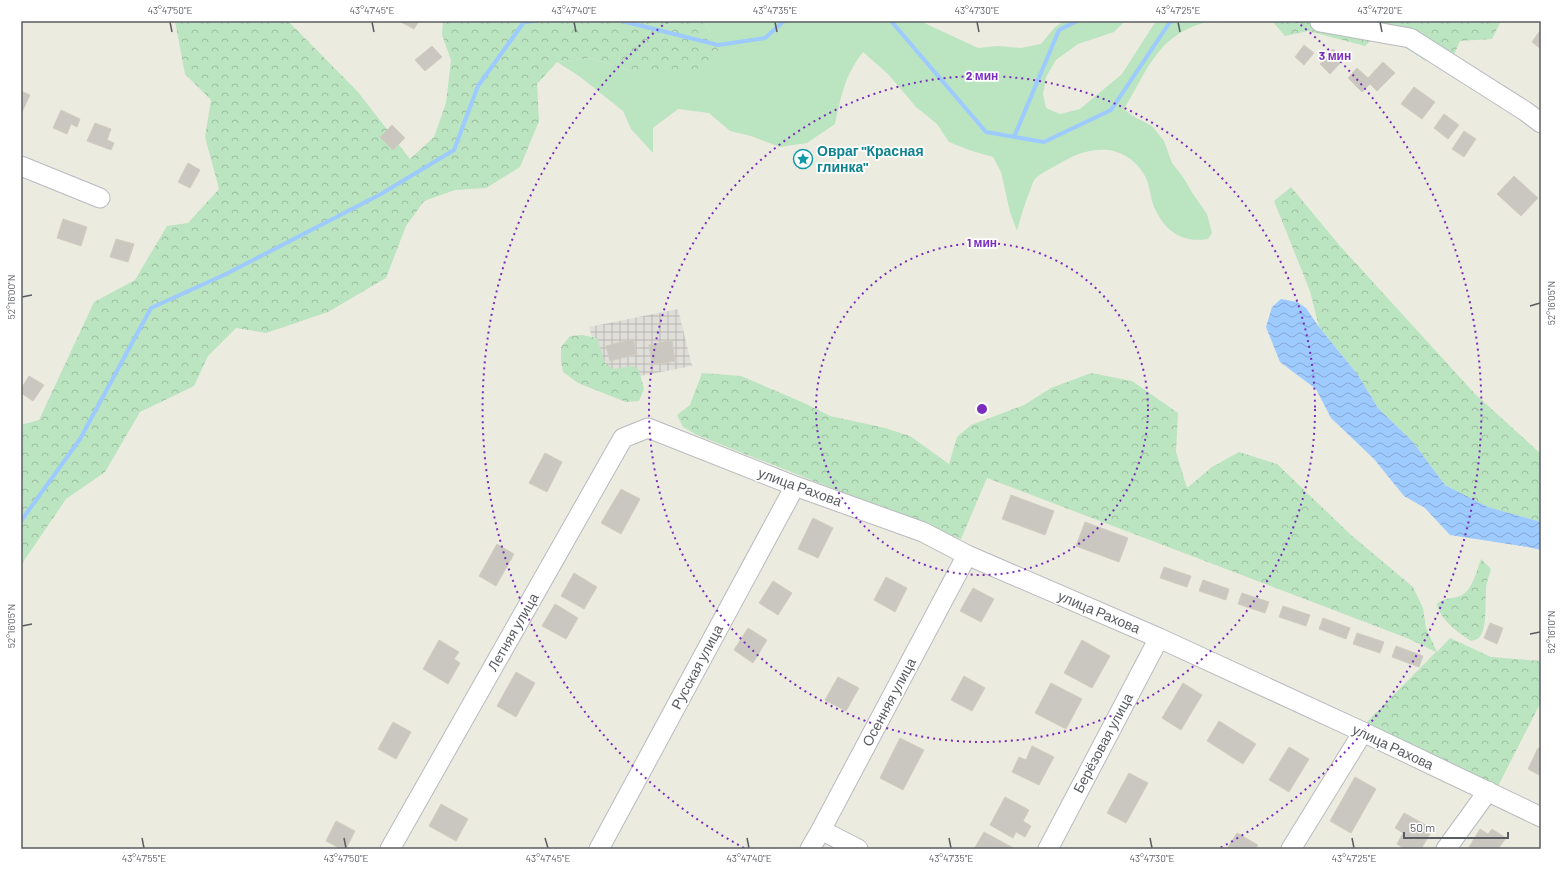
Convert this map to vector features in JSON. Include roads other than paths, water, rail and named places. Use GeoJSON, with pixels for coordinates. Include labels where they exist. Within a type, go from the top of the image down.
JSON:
{"type":"FeatureCollection","features":[{"type":"Feature","properties":{"kind":"street"},"geometry":{"type":"LineString","coordinates":[[1320,22],[1410,38],[1525,111],[1541,123]]}},
{"type":"Feature","properties":{"kind":"street"},"geometry":{"type":"LineString","coordinates":[[21,166],[100,198]]}},
{"type":"Feature","properties":{"kind":"street","name":"улица Рахова"},"geometry":{"type":"LineString","coordinates":[[648,428],[795,486],[923,532],[967,554],[1159,638],[1363,732],[1541,817]]}},
{"type":"Feature","properties":{"kind":"street","name":"Летняя улица"},"geometry":{"type":"LineString","coordinates":[[390,849],[623,438],[648,428]]}},
{"type":"Feature","properties":{"kind":"street","name":"Русская улица"},"geometry":{"type":"LineString","coordinates":[[599,849],[795,486]]}},
{"type":"Feature","properties":{"kind":"street","name":"Осенняя улица"},"geometry":{"type":"LineString","coordinates":[[810,849],[967,554]]}},
{"type":"Feature","properties":{"kind":"street","name":"Берёзовая улица"},"geometry":{"type":"LineString","coordinates":[[1048,849],[1159,638]]}},
{"type":"Feature","properties":{"kind":"street"},"geometry":{"type":"LineString","coordinates":[[1291,849],[1363,732]]}},
{"type":"Feature","properties":{"kind":"street"},"geometry":{"type":"LineString","coordinates":[[1446,849],[1488,791]]}},
{"type":"Feature","properties":{"kind":"street"},"geometry":{"type":"LineString","coordinates":[[821,830],[858,849]]}},
{"type":"Feature","properties":{"kind":"water"},"geometry":{"type":"Polygon","coordinates":[[[1281,299],[1297,302],[1306,308],[1319,327],[1358,375],[1378,408],[1413,442],[1445,485],[1488,507],[1541,522],[1541,550],[1450,535],[1425,508],[1404,496],[1374,459],[1331,418],[1316,389],[1280,362],[1266,327],[1272,307],[1281,299]]]}},
{"type":"Feature","properties":{"kind":"waterway"},"geometry":{"type":"LineString","coordinates":[[21,521],[80,439],[151,308],[226,274],[381,194],[454,150],[478,86],[524,22],[537,21]]}},
{"type":"Feature","properties":{"kind":"waterway"},"geometry":{"type":"LineString","coordinates":[[622,21],[718,45],[765,38],[784,21]]}},
{"type":"Feature","properties":{"kind":"waterway"},"geometry":{"type":"LineString","coordinates":[[891,21],[986,132],[1044,142],[1111,110],[1170,22],[1173,21]]}},
{"type":"Feature","properties":{"kind":"waterway"},"geometry":{"type":"LineString","coordinates":[[1014,137],[1059,30],[1077,21]]}},
{"type":"Feature","properties":{"kind":"place","name":"Овраг \"Красная глинка\""},"geometry":{"type":"Point","coordinates":[803,159]}}]}
